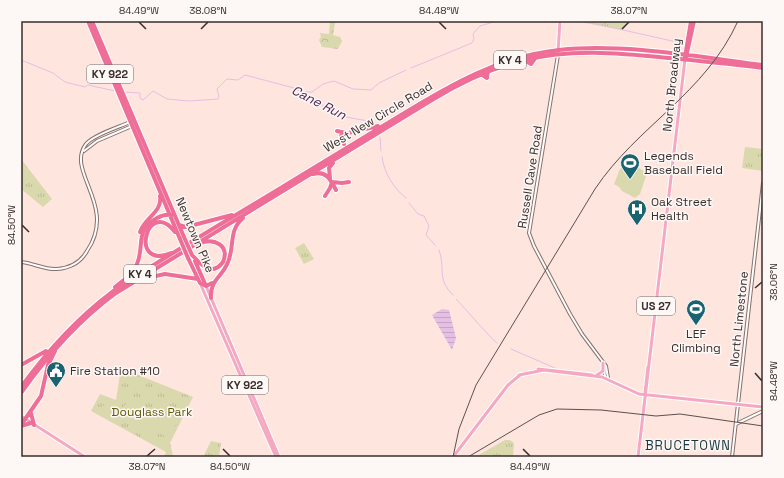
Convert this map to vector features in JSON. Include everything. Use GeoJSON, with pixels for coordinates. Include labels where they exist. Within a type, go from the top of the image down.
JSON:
{"type":"FeatureCollection","features":[{"type":"Feature","properties":{"kind":"highway","name":"Newtown Pike"},"geometry":{"type":"LineString","coordinates":[[88,21],[132,123],[176,217],[182,238]]}},
{"type":"Feature","properties":{"kind":"highway","name":"Newtown Pike"},"geometry":{"type":"LineString","coordinates":[[92,21],[156,182],[190,256],[206,286]]}},
{"type":"Feature","properties":{"kind":"highway","name":"North Broadway"},"geometry":{"type":"LineString","coordinates":[[686,57],[691,21]]}},
{"type":"Feature","properties":{"kind":"highway","name":"North Broadway"},"geometry":{"type":"LineString","coordinates":[[686,57],[694,21]]}},
{"type":"Feature","properties":{"kind":"highway"},"geometry":{"type":"LineString","coordinates":[[92,31],[99,39]]}},
{"type":"Feature","properties":{"kind":"highway","name":"West New Circle Road"},"geometry":{"type":"LineString","coordinates":[[52,346],[98,302],[127,282],[387,123],[428,100],[481,74],[487,78],[488,71],[523,60],[531,64],[537,57],[558,52]]}},
{"type":"Feature","properties":{"kind":"highway","name":"West New Circle Road"},"geometry":{"type":"LineString","coordinates":[[66,336],[98,307],[127,286],[336,159],[464,78],[491,66],[527,56],[558,52],[603,52],[686,57],[763,65]]}},
{"type":"Feature","properties":{"kind":"highway","name":"West New Circle Road"},"geometry":{"type":"LineString","coordinates":[[686,57],[763,68]]}},
{"type":"Feature","properties":{"kind":"highway"},"geometry":{"type":"LineString","coordinates":[[337,131],[347,133],[374,128],[387,123]]}},
{"type":"Feature","properties":{"kind":"highway"},"geometry":{"type":"LineString","coordinates":[[339,153],[344,144],[347,133]]}},
{"type":"Feature","properties":{"kind":"highway"},"geometry":{"type":"LineString","coordinates":[[336,159],[331,165],[329,171],[331,180],[336,190]]}},
{"type":"Feature","properties":{"kind":"highway"},"geometry":{"type":"LineString","coordinates":[[324,174],[329,171]]}},
{"type":"Feature","properties":{"kind":"highway"},"geometry":{"type":"LineString","coordinates":[[309,175],[316,173],[324,174],[331,180],[342,183],[349,182]]}},
{"type":"Feature","properties":{"kind":"highway"},"geometry":{"type":"LineString","coordinates":[[326,196],[330,188],[331,180]]}},
{"type":"Feature","properties":{"kind":"highway"},"geometry":{"type":"LineString","coordinates":[[139,250],[139,236],[142,226],[160,204],[160,197],[156,182]]}},
{"type":"Feature","properties":{"kind":"highway"},"geometry":{"type":"LineString","coordinates":[[211,298],[211,288],[229,260],[233,231],[238,223],[248,213]]}},
{"type":"Feature","properties":{"kind":"highway"},"geometry":{"type":"LineString","coordinates":[[98,302],[131,273],[136,266],[142,233],[145,226],[160,216],[170,214],[176,217]]}},
{"type":"Feature","properties":{"kind":"highway"},"geometry":{"type":"LineString","coordinates":[[179,225],[189,227],[236,214]]}},
{"type":"Feature","properties":{"kind":"highway"},"geometry":{"type":"LineString","coordinates":[[182,238],[170,226],[161,223],[153,225],[149,228],[144,241],[148,250],[157,255],[168,254],[182,248]]}},
{"type":"Feature","properties":{"kind":"highway"},"geometry":{"type":"LineString","coordinates":[[190,256],[201,266],[209,269],[221,265],[225,256],[222,247],[215,241],[206,241],[192,246]]}},
{"type":"Feature","properties":{"kind":"highway","name":"Newtown Pike"},"geometry":{"type":"LineString","coordinates":[[190,256],[199,281]]}},
{"type":"Feature","properties":{"kind":"highway"},"geometry":{"type":"LineString","coordinates":[[127,286],[149,276],[160,274],[199,281],[206,286],[214,282]]}},
{"type":"Feature","properties":{"kind":"highway"},"geometry":{"type":"LineString","coordinates":[[21,426],[41,396],[51,358],[66,336]]}},
{"type":"Feature","properties":{"kind":"highway","name":"KY 4"},"geometry":{"type":"LineString","coordinates":[[21,392],[66,336]]}},
{"type":"Feature","properties":{"kind":"highway"},"geometry":{"type":"LineString","coordinates":[[21,365],[39,356],[52,346]]}},
{"type":"Feature","properties":{"kind":"highway","name":"KY 4"},"geometry":{"type":"LineString","coordinates":[[21,387],[52,346]]}},
{"type":"Feature","properties":{"kind":"highway"},"geometry":{"type":"LineString","coordinates":[[21,426],[33,424],[31,413]]}},
{"type":"Feature","properties":{"kind":"main road","name":"Russell Cave Road"},"geometry":{"type":"LineString","coordinates":[[558,52],[560,21]]}},
{"type":"Feature","properties":{"kind":"main road","name":"North Broadway"},"geometry":{"type":"LineString","coordinates":[[638,457],[686,57]]}},
{"type":"Feature","properties":{"kind":"main road","name":"Newtown Pike"},"geometry":{"type":"LineString","coordinates":[[199,281],[255,404]]}},
{"type":"Feature","properties":{"kind":"main road","name":"Newtown Pike"},"geometry":{"type":"LineString","coordinates":[[206,286],[276,457]]}},
{"type":"Feature","properties":{"kind":"main road"},"geometry":{"type":"LineString","coordinates":[[595,376],[603,371],[603,364]]}},
{"type":"Feature","properties":{"kind":"main road"},"geometry":{"type":"LineString","coordinates":[[453,457],[508,385],[526,371],[542,368],[607,378],[630,391],[645,395],[763,409]]}},
{"type":"Feature","properties":{"kind":"main road"},"geometry":{"type":"LineString","coordinates":[[21,416],[85,457]]}},
{"type":"Feature","properties":{"kind":"main road","name":"Newtown Pike"},"geometry":{"type":"LineString","coordinates":[[262,422],[279,457]]}},
{"type":"Feature","properties":{"kind":"street","name":"Russell Cave Road"},"geometry":{"type":"LineString","coordinates":[[558,52],[529,233],[534,246],[570,314],[603,364],[607,378]]}},
{"type":"Feature","properties":{"kind":"street"},"geometry":{"type":"LineString","coordinates":[[21,262],[53,269],[64,268],[79,260],[89,249],[97,230],[98,212],[82,167],[83,152],[86,144],[92,139],[132,123]]}},
{"type":"Feature","properties":{"kind":"street"},"geometry":{"type":"LineString","coordinates":[[83,152],[97,141],[132,123]]}},
{"type":"Feature","properties":{"kind":"street","name":"North Limestone"},"geometry":{"type":"LineString","coordinates":[[732,457],[763,183]]}},
{"type":"Feature","properties":{"kind":"street"},"geometry":{"type":"LineString","coordinates":[[736,424],[763,409]]}},
{"type":"Feature","properties":{"kind":"green space"},"geometry":{"type":"Polygon","coordinates":[[[330,21],[335,23],[333,35],[340,37],[342,41],[338,49],[322,47],[319,40],[321,37],[320,33],[329,34],[330,21]]]}},
{"type":"Feature","properties":{"kind":"green space"},"geometry":{"type":"Polygon","coordinates":[[[574,21],[628,21],[623,30],[574,21]]]}},
{"type":"Feature","properties":{"kind":"green space"},"geometry":{"type":"Polygon","coordinates":[[[745,147],[763,149],[763,171],[742,168],[745,147]]]}},
{"type":"Feature","properties":{"kind":"green space"},"geometry":{"type":"Polygon","coordinates":[[[21,159],[52,199],[43,207],[21,189],[21,159]]]}},
{"type":"Feature","properties":{"kind":"green space","name":"Legends Baseball Field"},"geometry":{"type":"Polygon","coordinates":[[[627,164],[634,165],[647,173],[640,194],[635,198],[622,191],[614,184],[620,169],[627,164]]]}},
{"type":"Feature","properties":{"kind":"green space"},"geometry":{"type":"Polygon","coordinates":[[[304,243],[314,259],[304,264],[295,248],[304,243]]]}},
{"type":"Feature","properties":{"kind":"green space","name":"Douglass Park"},"geometry":{"type":"Polygon","coordinates":[[[121,368],[193,397],[170,443],[173,456],[176,457],[164,457],[166,452],[91,411],[100,394],[116,400],[121,368]]]}},
{"type":"Feature","properties":{"kind":"green space"},"geometry":{"type":"Polygon","coordinates":[[[133,401],[138,401],[145,404],[137,417],[134,418],[122,409],[126,404],[133,401]]]}},
{"type":"Feature","properties":{"kind":"green space"},"geometry":{"type":"Polygon","coordinates":[[[106,403],[119,404],[113,418],[111,419],[97,412],[106,403]]]}},
{"type":"Feature","properties":{"kind":"green space"},"geometry":{"type":"Polygon","coordinates":[[[156,404],[181,412],[172,435],[168,437],[142,426],[156,404]]]}},
{"type":"Feature","properties":{"kind":"green space"},"geometry":{"type":"Polygon","coordinates":[[[505,440],[510,440],[514,443],[513,457],[475,457],[505,440]]]}},
{"type":"Feature","properties":{"kind":"green space","name":"Douglass Park"},"geometry":{"type":"Polygon","coordinates":[[[211,441],[221,443],[219,457],[203,457],[211,441]]]}},
{"type":"Feature","properties":{"kind":"shaded area"},"geometry":{"type":"Polygon","coordinates":[[[442,309],[449,310],[456,338],[452,350],[432,315],[442,309]]]}},
{"type":"Feature","properties":{"kind":"waterway"},"geometry":{"type":"LineString","coordinates":[[411,68],[472,43],[474,39],[473,34],[480,26],[497,21]]}},
{"type":"Feature","properties":{"kind":"waterway"},"geometry":{"type":"LineString","coordinates":[[583,21],[681,43]]}},
{"type":"Feature","properties":{"kind":"waterway","name":"Cane Run"},"geometry":{"type":"LineString","coordinates":[[21,60],[53,73],[65,82],[85,87],[88,85],[115,91]]}},
{"type":"Feature","properties":{"kind":"waterway"},"geometry":{"type":"LineString","coordinates":[[305,92],[312,92],[323,84],[334,81],[353,89],[371,90],[379,83],[406,70]]}},
{"type":"Feature","properties":{"kind":"waterway","name":"Cane Run"},"geometry":{"type":"LineString","coordinates":[[124,92],[140,93],[140,98],[143,100],[153,91],[167,99],[189,101],[218,99],[219,96],[217,89],[227,79],[238,80],[245,75],[294,88],[314,98],[326,108],[333,108],[346,117],[368,121],[372,124]]}},
{"type":"Feature","properties":{"kind":"waterway","name":"Cane Run"},"geometry":{"type":"LineString","coordinates":[[380,137],[381,151]]}},
{"type":"Feature","properties":{"kind":"waterway","name":"Cane Run"},"geometry":{"type":"LineString","coordinates":[[382,157],[390,180],[397,190],[406,198]]}},
{"type":"Feature","properties":{"kind":"waterway","name":"Cane Run"},"geometry":{"type":"LineString","coordinates":[[409,203],[418,214],[424,216],[429,226],[426,235],[435,245]]}},
{"type":"Feature","properties":{"kind":"waterway","name":"Cane Run"},"geometry":{"type":"LineString","coordinates":[[439,250],[443,279],[453,295]]}},
{"type":"Feature","properties":{"kind":"waterway","name":"Cane Run"},"geometry":{"type":"LineString","coordinates":[[456,299],[497,343]]}},
{"type":"Feature","properties":{"kind":"waterway","name":"Cane Run"},"geometry":{"type":"LineString","coordinates":[[511,349],[555,368]]}},
{"type":"Feature","properties":{"kind":"railway"},"geometry":{"type":"LineString","coordinates":[[453,457],[459,429],[476,385],[595,189],[630,146],[689,90],[708,69],[724,47],[738,21]]}},
{"type":"Feature","properties":{"kind":"railway"},"geometry":{"type":"LineString","coordinates":[[468,457],[539,415],[557,409],[601,410],[656,416],[680,414],[763,426]]}},
{"type":"Feature","properties":{"kind":"place","name":"Legends Baseball Field"},"geometry":{"type":"Point","coordinates":[630,180]}},
{"type":"Feature","properties":{"kind":"place","name":"Oak Street Health"},"geometry":{"type":"Point","coordinates":[637,226]}},
{"type":"Feature","properties":{"kind":"place","name":"LEF Climbing"},"geometry":{"type":"Point","coordinates":[696,326]}},
{"type":"Feature","properties":{"kind":"place","name":"Fire Station #10"},"geometry":{"type":"Point","coordinates":[56,388]}},
{"type":"Feature","properties":{"kind":"district","name":"BRUCETOWN"},"geometry":{"type":"Point","coordinates":[688,445]}}]}
